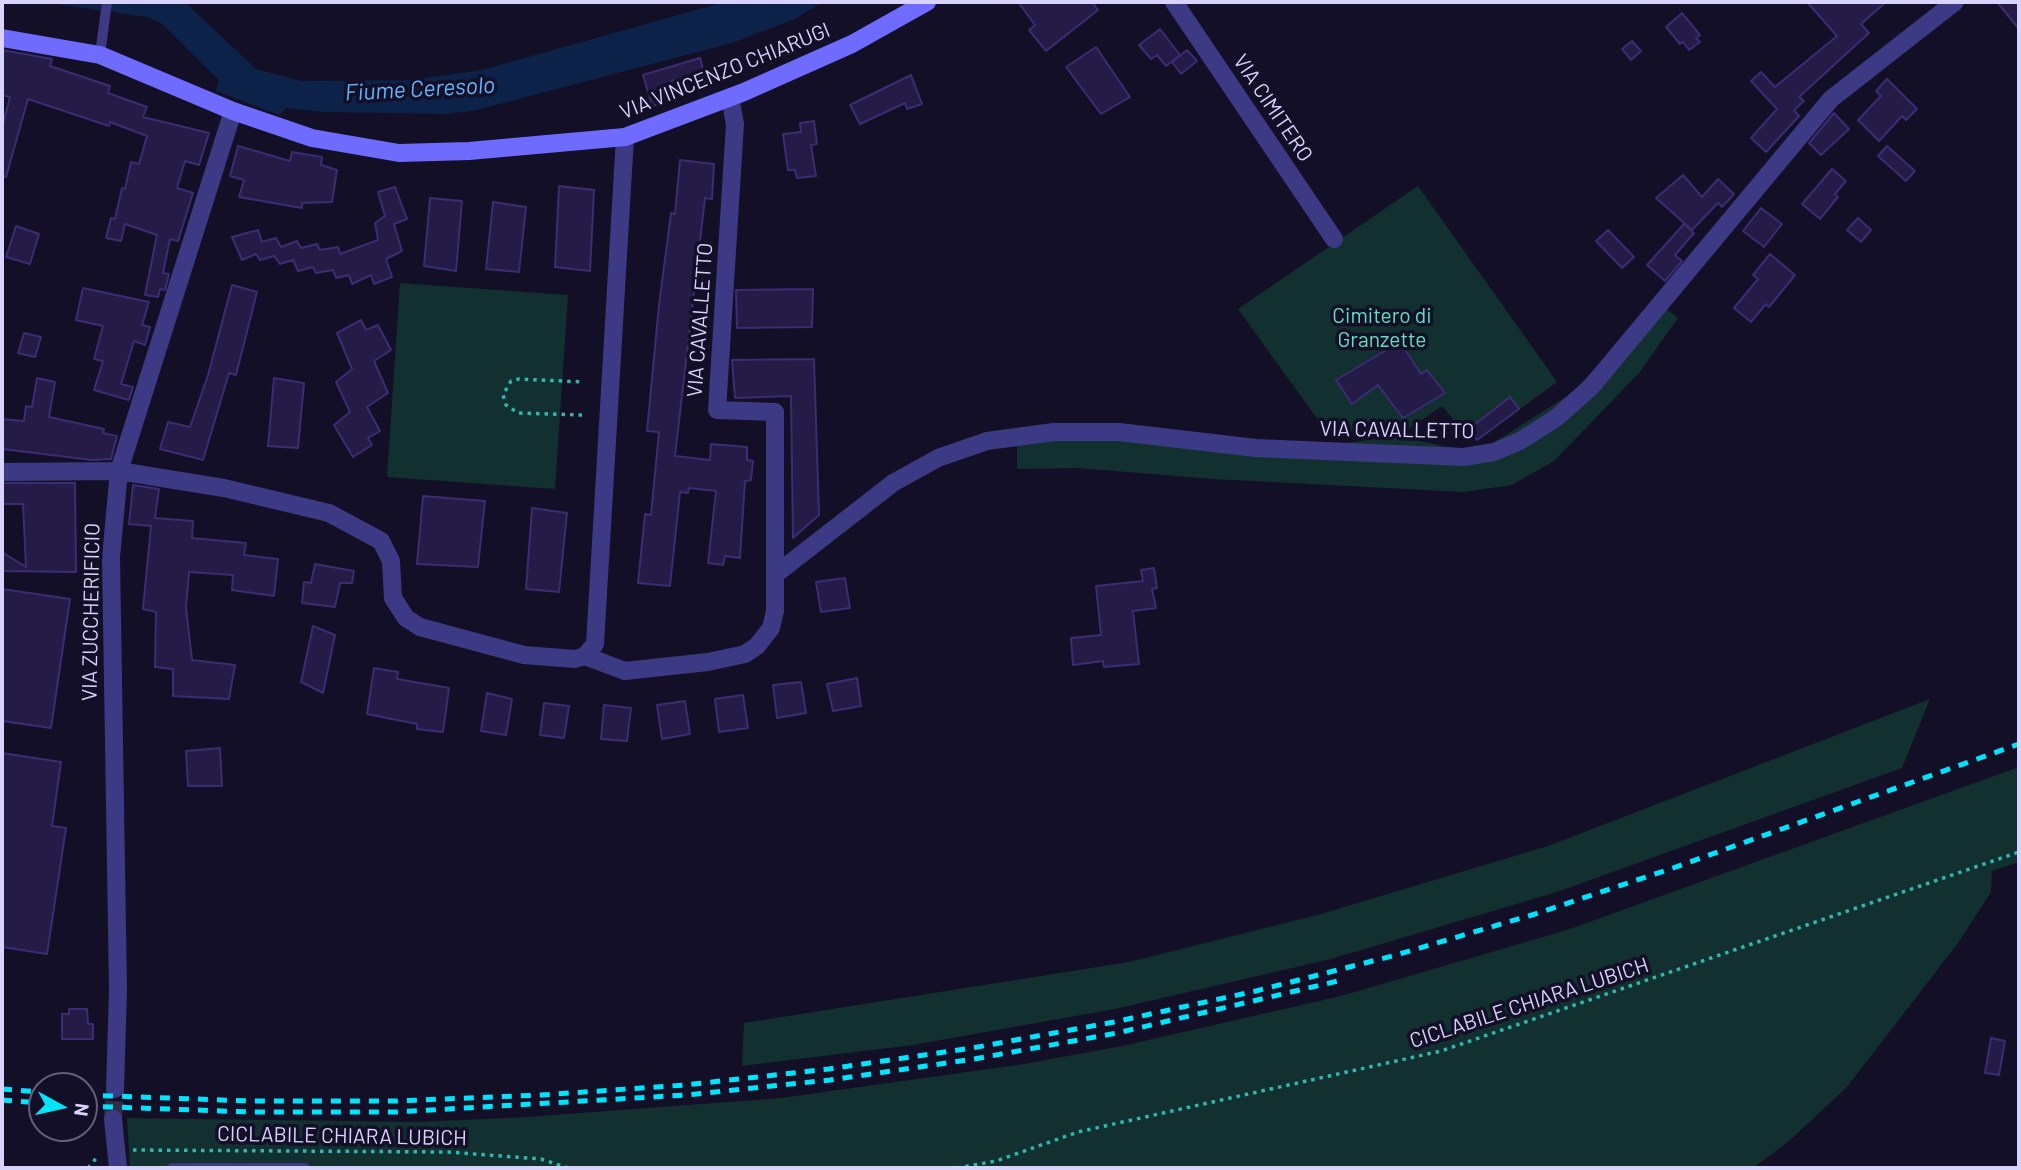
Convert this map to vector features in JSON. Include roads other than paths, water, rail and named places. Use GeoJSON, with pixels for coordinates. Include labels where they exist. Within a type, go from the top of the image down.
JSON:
{"type":"FeatureCollection","features":[{"type":"Feature","properties":{"kind":"street","name":"VIA VINCENZO CHIARUGI"},"geometry":{"type":"LineString","coordinates":[[2,37],[100,55],[233,111],[312,138],[399,153],[469,151],[551,141],[625,137],[730,97],[852,44],[927,2]]}},
{"type":"Feature","properties":{"kind":"street","name":"VIA CIMITERO"},"geometry":{"type":"LineString","coordinates":[[1174,2],[1334,239]]}},
{"type":"Feature","properties":{"kind":"street","name":"VIA CAVALLETTO"},"geometry":{"type":"LineString","coordinates":[[776,574],[893,483],[938,458],[987,442],[1054,432],[1119,432],[1256,448],[1464,457],[1494,452],[1520,441],[1556,418],[1591,387],[1831,99],[1955,2]]}},
{"type":"Feature","properties":{"kind":"street","name":"VIA CAVALLETTO"},"geometry":{"type":"LineString","coordinates":[[585,656],[625,671],[708,662],[745,654],[757,646],[771,628],[776,574],[775,412],[717,410],[735,124],[730,97]]}},
{"type":"Feature","properties":{"kind":"street","name":"VIA ZUCCHERIFICIO"},"geometry":{"type":"LineString","coordinates":[[115,1089],[118,990],[111,557],[119,471],[233,111]]}},
{"type":"Feature","properties":{"kind":"street"},"geometry":{"type":"LineString","coordinates":[[2,472],[119,471],[224,488],[329,513],[381,541],[391,561],[393,598],[406,618],[420,627],[524,655],[575,659],[585,656],[595,644],[625,137]]}},
{"type":"Feature","properties":{"kind":"street"},"geometry":{"type":"LineString","coordinates":[[113,1118],[116,1160]]}},
{"type":"Feature","properties":{"kind":"lane"},"geometry":{"type":"LineString","coordinates":[[100,55],[107,2]]}},
{"type":"Feature","properties":{"kind":"lane"},"geometry":{"type":"LineString","coordinates":[[172,1168],[304,1168]]}},
{"type":"Feature","properties":{"kind":"water","name":"Fiume Ceresolo"},"geometry":{"type":"Polygon","coordinates":[[[43,2],[185,2],[256,69],[302,81],[409,80],[482,70],[724,2],[823,2],[795,19],[732,43],[477,110],[447,114],[324,112],[286,108],[279,115],[216,91],[219,80],[161,23],[147,17],[43,2]]]}},
{"type":"Feature","properties":{"kind":"tunnel"},"geometry":{"type":"LineString","coordinates":[[113,1119],[115,1089]]}},
{"type":"Feature","properties":{"kind":"railway"},"geometry":{"type":"LineString","coordinates":[[98,1096],[251,1101],[396,1101],[541,1095],[685,1085],[829,1069],[972,1048],[1114,1022],[1256,991],[1396,955],[1535,914],[1673,868],[2019,744]]}},
{"type":"Feature","properties":{"kind":"railway"},"geometry":{"type":"LineString","coordinates":[[98,1107],[251,1112],[396,1112],[686,1095],[830,1080],[974,1059],[1117,1033],[1338,981]]}},
{"type":"Feature","properties":{"kind":"railway"},"geometry":{"type":"LineString","coordinates":[[2,1089],[28,1091]]}},
{"type":"Feature","properties":{"kind":"railway"},"geometry":{"type":"LineString","coordinates":[[2,1100],[28,1102]]}},
{"type":"Feature","properties":{"kind":"park label","name":"Cimitero di Granzette"},"geometry":{"type":"Point","coordinates":[1382,328]}}]}
